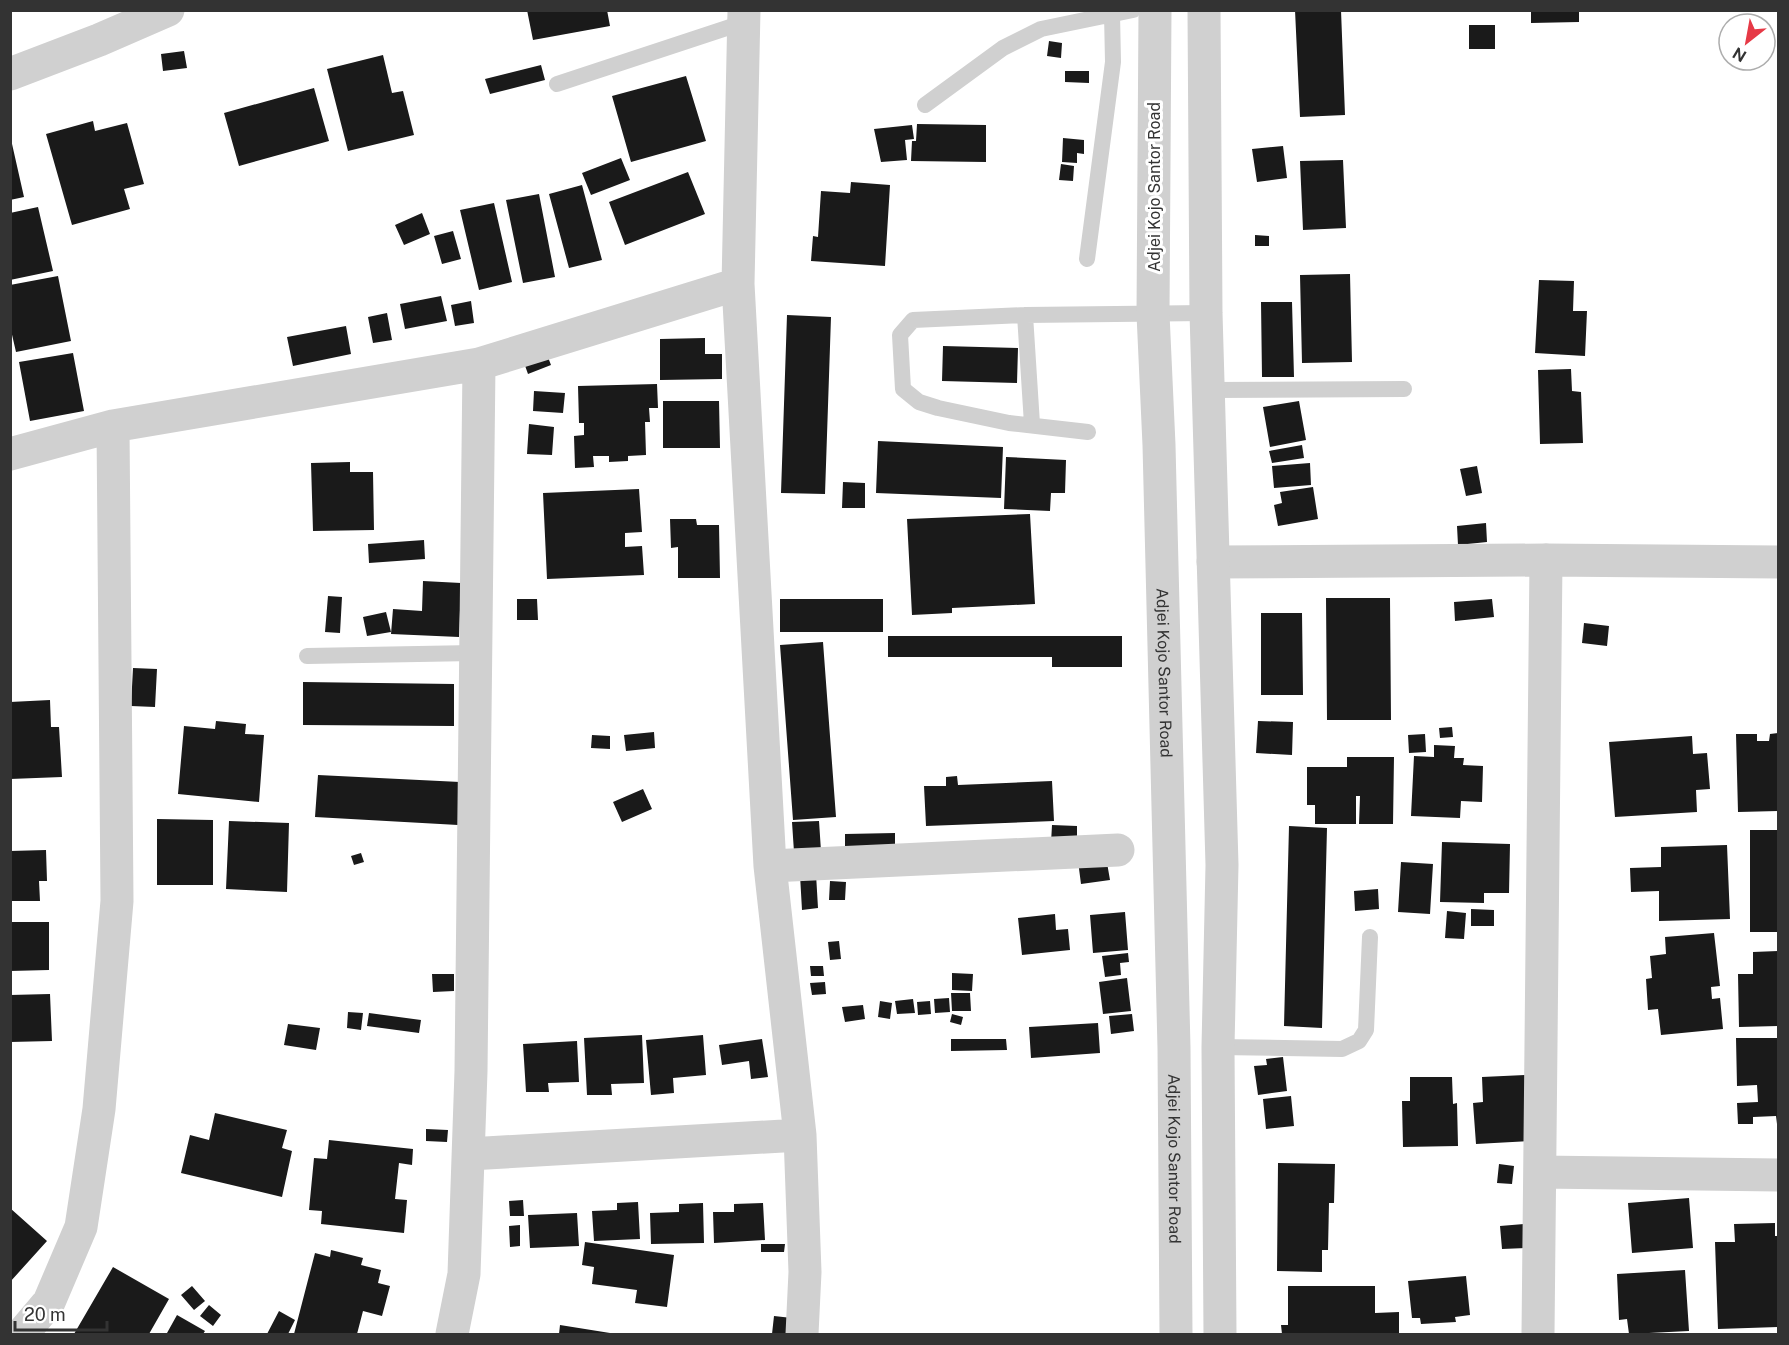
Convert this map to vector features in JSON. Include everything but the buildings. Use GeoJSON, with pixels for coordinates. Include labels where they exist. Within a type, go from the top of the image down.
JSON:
{"type":"FeatureCollection","features":[{"type":"Feature","properties":{"kind":"street"},"geometry":{"type":"LineString","coordinates":[[10,74],[99,40],[168,10]]}},
{"type":"Feature","properties":{"kind":"street","name":"Adjei Kojo Santor Road"},"geometry":{"type":"LineString","coordinates":[[1155,10],[1153,314],[1159,445],[1174,1048],[1176,1335]]}},
{"type":"Feature","properties":{"kind":"street"},"geometry":{"type":"LineString","coordinates":[[1204,10],[1206,313],[1222,864],[1218,1047],[1220,1335]]}},
{"type":"Feature","properties":{"kind":"street"},"geometry":{"type":"LineString","coordinates":[[744,16],[738,284],[770,866],[800,1135],[805,1272],[802,1335]]}},
{"type":"Feature","properties":{"kind":"street"},"geometry":{"type":"LineString","coordinates":[[11,452],[113,426],[479,363],[738,284]]}},
{"type":"Feature","properties":{"kind":"street"},"geometry":{"type":"LineString","coordinates":[[452,1335],[464,1274],[469,1154],[479,363]]}},
{"type":"Feature","properties":{"kind":"street"},"geometry":{"type":"LineString","coordinates":[[22,1335],[50,1302],[81,1227],[99,1108],[117,901],[113,426]]}},
{"type":"Feature","properties":{"kind":"street"},"geometry":{"type":"LineString","coordinates":[[1213,562],[1546,560],[1779,562]]}},
{"type":"Feature","properties":{"kind":"street"},"geometry":{"type":"LineString","coordinates":[[1538,1335],[1546,560]]}},
{"type":"Feature","properties":{"kind":"street"},"geometry":{"type":"LineString","coordinates":[[770,866],[1118,850]]}},
{"type":"Feature","properties":{"kind":"street"},"geometry":{"type":"LineString","coordinates":[[469,1154],[800,1135]]}},
{"type":"Feature","properties":{"kind":"street"},"geometry":{"type":"LineString","coordinates":[[1540,1172],[1779,1175]]}},
{"type":"Feature","properties":{"kind":"lane"},"geometry":{"type":"LineString","coordinates":[[925,105],[1004,48],[1041,29],[1133,10]]}},
{"type":"Feature","properties":{"kind":"lane"},"geometry":{"type":"LineString","coordinates":[[1087,259],[1113,62],[1112,14]]}},
{"type":"Feature","properties":{"kind":"lane"},"geometry":{"type":"LineString","coordinates":[[557,84],[744,16]]}},
{"type":"Feature","properties":{"kind":"lane"},"geometry":{"type":"LineString","coordinates":[[1088,432],[1009,423],[919,402],[903,389],[900,336],[913,320],[1025,315],[1206,313]]}},
{"type":"Feature","properties":{"kind":"lane"},"geometry":{"type":"LineString","coordinates":[[1025,315],[1032,424]]}},
{"type":"Feature","properties":{"kind":"lane"},"geometry":{"type":"LineString","coordinates":[[1209,390],[1404,389]]}},
{"type":"Feature","properties":{"kind":"lane"},"geometry":{"type":"LineString","coordinates":[[307,656],[474,653]]}},
{"type":"Feature","properties":{"kind":"lane"},"geometry":{"type":"LineString","coordinates":[[1218,1047],[1342,1048],[1359,1041],[1366,1030],[1371,937]]}}]}
